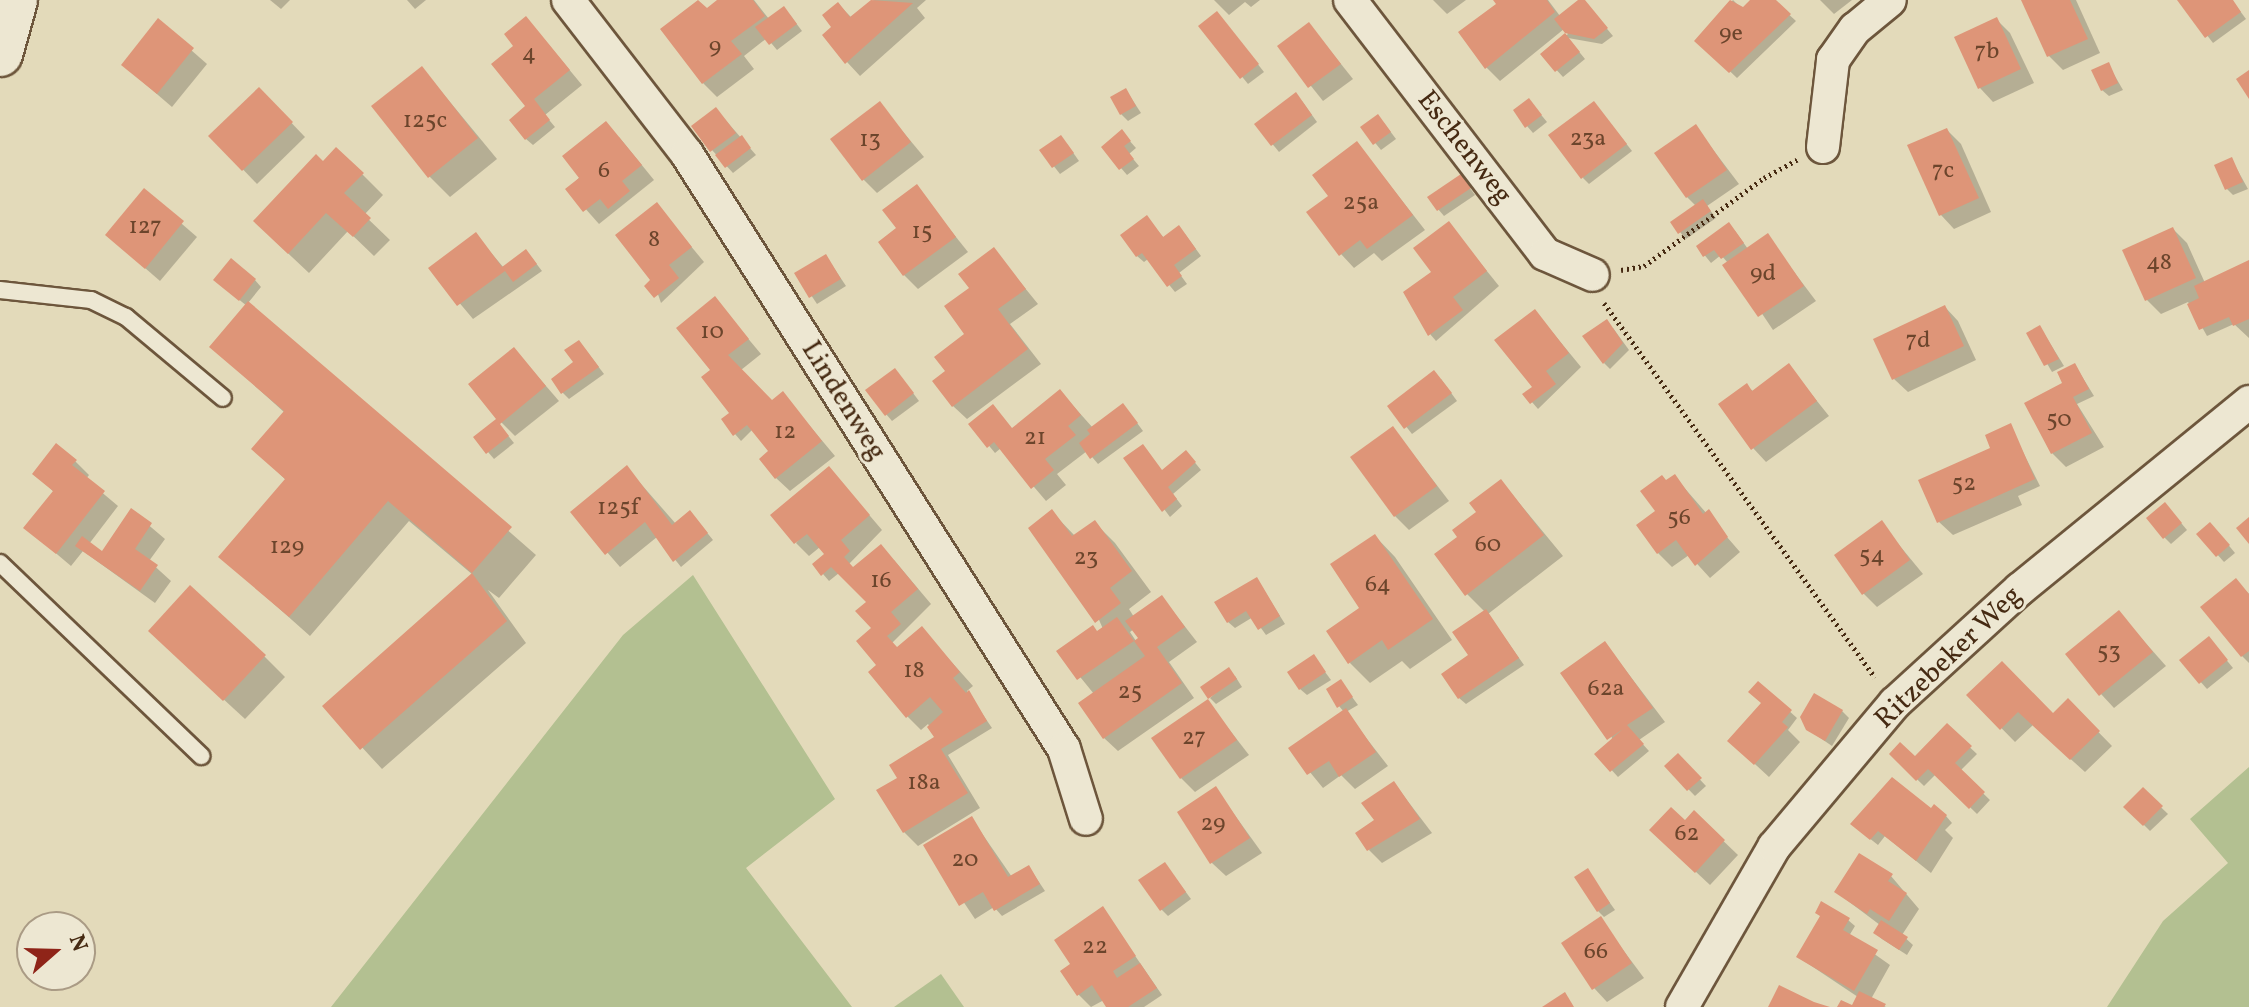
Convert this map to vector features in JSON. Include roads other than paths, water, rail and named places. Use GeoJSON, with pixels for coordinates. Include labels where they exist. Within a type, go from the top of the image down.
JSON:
{"type":"FeatureCollection","features":[{"type":"Feature","properties":{"kind":"street"},"geometry":{"type":"LineString","coordinates":[[0,54],[15,0]]}},
{"type":"Feature","properties":{"kind":"street","name":"Lindenweg"},"geometry":{"type":"LineString","coordinates":[[568,0],[687,154],[1056,736],[1078,784],[1086,819]]}},
{"type":"Feature","properties":{"kind":"street","name":"Eschenweg"},"geometry":{"type":"LineString","coordinates":[[1350,0],[1545,254],[1593,275]]}},
{"type":"Feature","properties":{"kind":"street"},"geometry":{"type":"LineString","coordinates":[[1823,147],[1833,60],[1855,29],[1890,0]]}},
{"type":"Feature","properties":{"kind":"street","name":"Ritzebeker Weg"},"geometry":{"type":"LineString","coordinates":[[1682,1007],[1774,847],[1895,703],[2020,589],[2249,402]]}},
{"type":"Feature","properties":{"kind":"lane"},"geometry":{"type":"LineString","coordinates":[[0,290],[91,300],[126,317],[223,398]]}},
{"type":"Feature","properties":{"kind":"lane"},"geometry":{"type":"LineString","coordinates":[[0,563],[201,756]]}}]}
